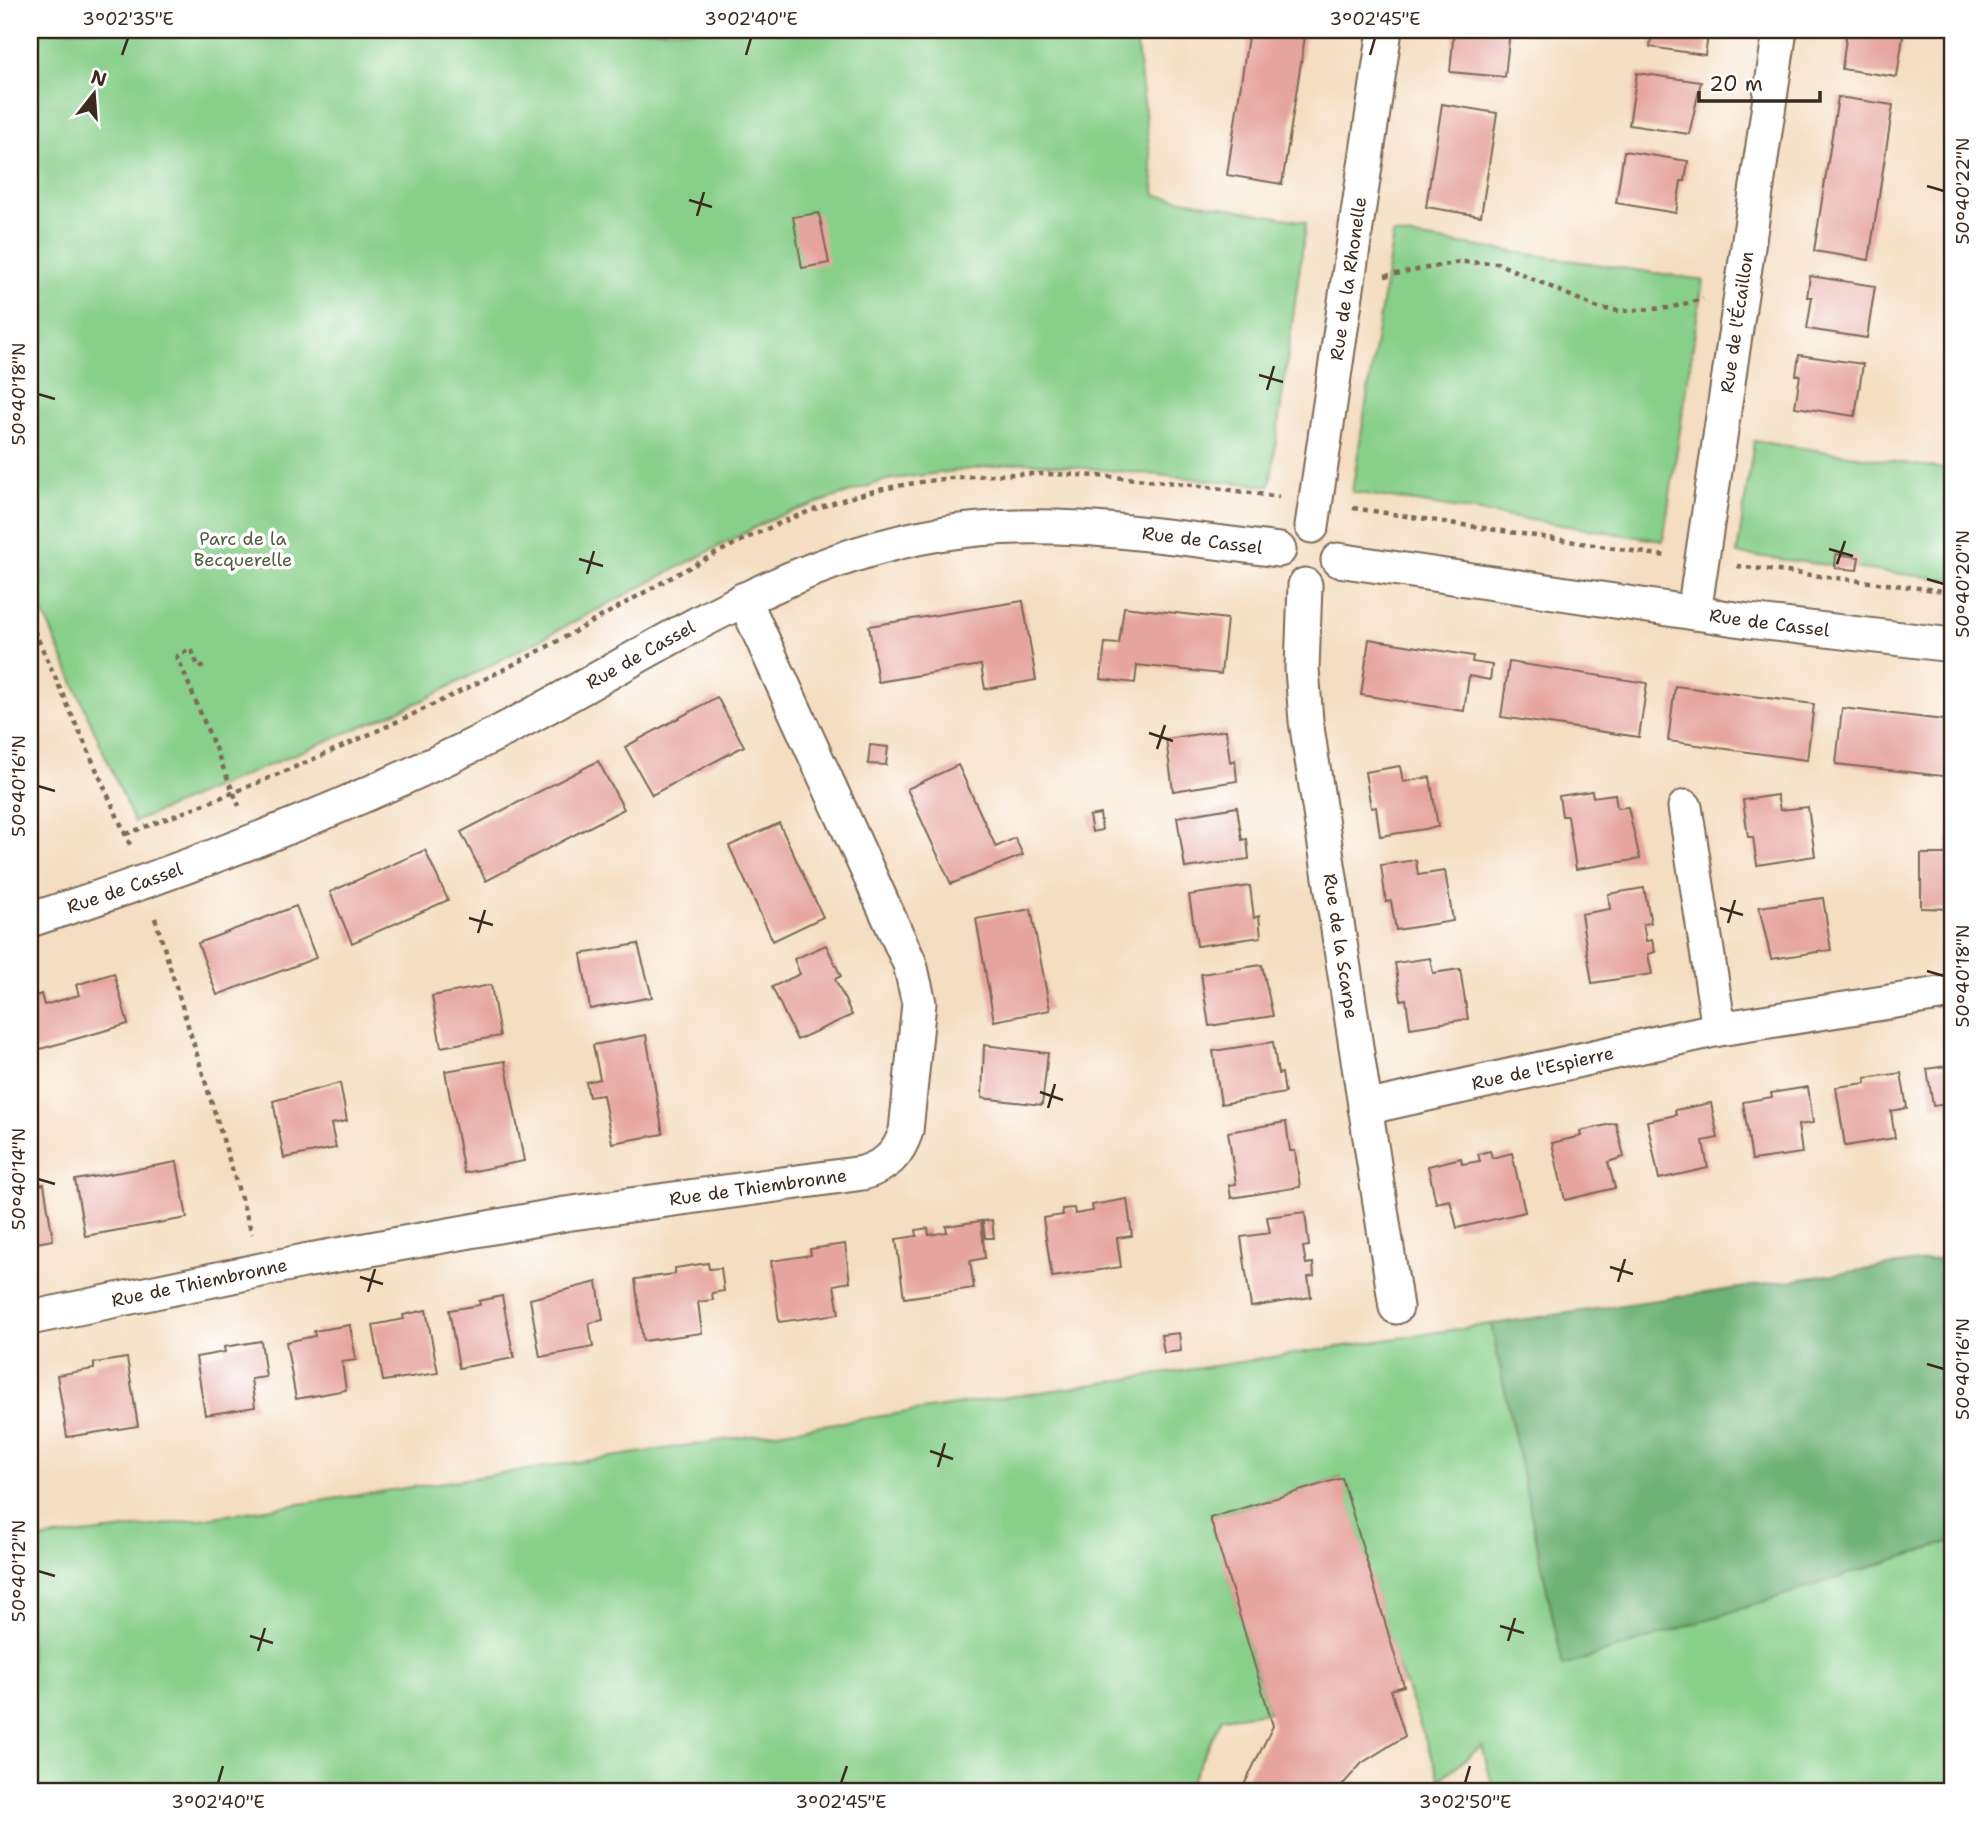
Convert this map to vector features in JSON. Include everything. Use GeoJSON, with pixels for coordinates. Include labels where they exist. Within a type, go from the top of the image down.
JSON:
{"type":"FeatureCollection","features":[{"type":"Feature","properties":{"kind":"street","name":"Rue de la Rhonelle"},"geometry":{"type":"LineString","coordinates":[[1314,514],[1385,30]]}},
{"type":"Feature","properties":{"kind":"street","name":"Rue de l'Écaillon"},"geometry":{"type":"LineString","coordinates":[[1694,613],[1780,30]]}},
{"type":"Feature","properties":{"kind":"street"},"geometry":{"type":"LineString","coordinates":[[1314,514],[1338,547],[1338,560],[1329,577],[1316,584],[1305,585],[1286,575],[1280,566],[1279,550],[1291,531],[1314,514]]}},
{"type":"Feature","properties":{"kind":"street","name":"Rue de Cassel"},"geometry":{"type":"LineString","coordinates":[[30,920],[145,883],[323,814],[494,734],[744,599],[822,564],[902,541],[977,529],[1086,529],[1279,550]]}},
{"type":"Feature","properties":{"kind":"street","name":"Rue de Cassel"},"geometry":{"type":"LineString","coordinates":[[1338,560],[1694,613],[1952,645]]}},
{"type":"Feature","properties":{"kind":"street","name":"Rue de la Scarpe"},"geometry":{"type":"LineString","coordinates":[[1305,585],[1303,696],[1396,1307]]}},
{"type":"Feature","properties":{"kind":"street","name":"Rue de Thiembronne"},"geometry":{"type":"LineString","coordinates":[[30,1318],[263,1270],[576,1212],[863,1173],[891,1160],[901,1147],[906,1131],[918,1016],[917,986],[910,964],[744,599]]}},
{"type":"Feature","properties":{"kind":"street"},"geometry":{"type":"LineString","coordinates":[[1685,807],[1719,1029]]}},
{"type":"Feature","properties":{"kind":"street","name":"Rue de l'Espierre"},"geometry":{"type":"LineString","coordinates":[[1365,1108],[1719,1029],[1952,992]]}},
{"type":"Feature","properties":{"kind":"path"},"geometry":{"type":"LineString","coordinates":[[1348,283],[1459,262],[1497,263],[1598,308],[1620,311],[1668,308],[1741,289]]}},
{"type":"Feature","properties":{"kind":"path"},"geometry":{"type":"LineString","coordinates":[[126,834],[234,794],[438,703],[760,535],[825,506],[869,493],[927,483],[1031,474],[1120,478],[1314,514],[1952,592]]}},
{"type":"Feature","properties":{"kind":"path"},"geometry":{"type":"LineString","coordinates":[[30,621],[126,834],[145,883],[263,1270]]}},
{"type":"Feature","properties":{"kind":"path"},"geometry":{"type":"LineString","coordinates":[[204,666],[200,667],[191,649],[177,656],[256,842]]}},
{"type":"Feature","properties":{"kind":"green space","name":"Parc de la Becquerelle"},"geometry":{"type":"Polygon","coordinates":[[[30,30],[1135,30],[1155,195],[1306,222],[1270,486],[1024,462],[886,480],[773,518],[424,700],[134,822],[30,582],[30,30]]]}},
{"type":"Feature","properties":{"kind":"green space"},"geometry":{"type":"Polygon","coordinates":[[[1393,234],[1703,280],[1663,541],[1352,492],[1393,234]]]}},
{"type":"Feature","properties":{"kind":"green space"},"geometry":{"type":"Polygon","coordinates":[[[1754,441],[1952,470],[1952,580],[1737,554],[1754,441]]]}},
{"type":"Feature","properties":{"kind":"green space"},"geometry":{"type":"Polygon","coordinates":[[[1952,1257],[1952,1541],[1563,1666],[1491,1324],[1952,1257]]]}},
{"type":"Feature","properties":{"kind":"green space"},"geometry":{"type":"Polygon","coordinates":[[[1491,1324],[1563,1665],[1952,1541],[1952,1791],[1494,1791],[1482,1746],[1440,1779],[1394,1655],[1341,1478],[1211,1518],[1269,1712],[1222,1718],[1186,1791],[30,1791],[30,1540],[161,1525],[1491,1324]]]}},
{"type":"Feature","properties":{"kind":"building"},"geometry":{"type":"Polygon","coordinates":[[[1249,30],[1306,30],[1282,184],[1227,175],[1249,30]]]}},
{"type":"Feature","properties":{"kind":"building"},"geometry":{"type":"Polygon","coordinates":[[[1454,30],[1510,30],[1505,77],[1450,72],[1454,30]]]}},
{"type":"Feature","properties":{"kind":"building"},"geometry":{"type":"Polygon","coordinates":[[[1652,30],[1709,30],[1705,55],[1650,47],[1652,30]]]}},
{"type":"Feature","properties":{"kind":"building"},"geometry":{"type":"Polygon","coordinates":[[[1847,30],[1904,30],[1897,77],[1842,69],[1847,30]]]}},
{"type":"Feature","properties":{"kind":"building"},"geometry":{"type":"Polygon","coordinates":[[[1637,73],[1701,82],[1689,134],[1629,125],[1637,73]]]}},
{"type":"Feature","properties":{"kind":"building"},"geometry":{"type":"Polygon","coordinates":[[[1838,97],[1893,105],[1869,260],[1814,251],[1838,97]]]}},
{"type":"Feature","properties":{"kind":"building"},"geometry":{"type":"Polygon","coordinates":[[[1442,104],[1497,113],[1481,216],[1426,207],[1442,104]]]}},
{"type":"Feature","properties":{"kind":"building"},"geometry":{"type":"Polygon","coordinates":[[[1624,151],[1688,161],[1685,181],[1681,181],[1676,213],[1616,203],[1624,151]]]}},
{"type":"Feature","properties":{"kind":"building"},"geometry":{"type":"Polygon","coordinates":[[[819,213],[829,263],[802,268],[793,217],[819,213]]]}},
{"type":"Feature","properties":{"kind":"building"},"geometry":{"type":"Polygon","coordinates":[[[1810,276],[1875,286],[1867,338],[1807,329],[1812,297],[1807,297],[1810,276]]]}},
{"type":"Feature","properties":{"kind":"building"},"geometry":{"type":"Polygon","coordinates":[[[1799,355],[1863,364],[1855,416],[1795,407],[1800,375],[1796,375],[1799,355]]]}},
{"type":"Feature","properties":{"kind":"building"},"geometry":{"type":"Polygon","coordinates":[[[1836,554],[1859,557],[1857,570],[1835,568],[1836,554]]]}},
{"type":"Feature","properties":{"kind":"building"},"geometry":{"type":"Polygon","coordinates":[[[1023,601],[1036,680],[985,689],[981,665],[878,682],[869,626],[1023,601]]]}},
{"type":"Feature","properties":{"kind":"building"},"geometry":{"type":"Polygon","coordinates":[[[1124,607],[1227,619],[1221,674],[1137,665],[1135,683],[1101,679],[1105,643],[1119,644],[1124,607]]]}},
{"type":"Feature","properties":{"kind":"building"},"geometry":{"type":"Polygon","coordinates":[[[1369,639],[1473,656],[1472,662],[1492,665],[1490,680],[1469,676],[1464,711],[1361,695],[1369,639]]]}},
{"type":"Feature","properties":{"kind":"building"},"geometry":{"type":"Polygon","coordinates":[[[1509,662],[1647,683],[1639,737],[1501,717],[1509,662]]]}},
{"type":"Feature","properties":{"kind":"building"},"geometry":{"type":"Polygon","coordinates":[[[1675,686],[1814,704],[1807,760],[1668,741],[1675,686]]]}},
{"type":"Feature","properties":{"kind":"building"},"geometry":{"type":"Polygon","coordinates":[[[717,697],[744,746],[652,795],[625,747],[717,697]]]}},
{"type":"Feature","properties":{"kind":"building"},"geometry":{"type":"Polygon","coordinates":[[[1842,708],[1952,721],[1952,777],[1836,764],[1842,708]]]}},
{"type":"Feature","properties":{"kind":"building"},"geometry":{"type":"Polygon","coordinates":[[[1226,730],[1230,762],[1235,760],[1237,781],[1173,791],[1166,739],[1226,730]]]}},
{"type":"Feature","properties":{"kind":"building"},"geometry":{"type":"Polygon","coordinates":[[[870,745],[888,747],[886,765],[868,764],[870,745]]]}},
{"type":"Feature","properties":{"kind":"building"},"geometry":{"type":"Polygon","coordinates":[[[598,761],[624,809],[486,881],[461,832],[598,761]]]}},
{"type":"Feature","properties":{"kind":"building"},"geometry":{"type":"Polygon","coordinates":[[[958,765],[996,847],[1015,838],[1023,855],[951,884],[907,789],[958,765]]]}},
{"type":"Feature","properties":{"kind":"building"},"geometry":{"type":"Polygon","coordinates":[[[1400,766],[1403,782],[1430,777],[1438,827],[1380,836],[1376,807],[1371,808],[1365,772],[1400,766]]]}},
{"type":"Feature","properties":{"kind":"building"},"geometry":{"type":"Polygon","coordinates":[[[1592,791],[1593,797],[1615,794],[1617,808],[1628,807],[1640,859],[1576,869],[1568,816],[1562,816],[1559,796],[1592,791]]]}},
{"type":"Feature","properties":{"kind":"building"},"geometry":{"type":"Polygon","coordinates":[[[1777,795],[1780,810],[1808,807],[1815,856],[1757,865],[1753,837],[1748,837],[1743,800],[1777,795]]]}},
{"type":"Feature","properties":{"kind":"building"},"geometry":{"type":"Polygon","coordinates":[[[1237,807],[1242,840],[1247,839],[1249,859],[1185,868],[1177,817],[1237,807]]]}},
{"type":"Feature","properties":{"kind":"building"},"geometry":{"type":"Polygon","coordinates":[[[1100,814],[1102,830],[1092,832],[1089,816],[1100,814]]]}},
{"type":"Feature","properties":{"kind":"building"},"geometry":{"type":"Polygon","coordinates":[[[1950,822],[1952,909],[1921,908],[1921,854],[1946,854],[1950,822]]]}},
{"type":"Feature","properties":{"kind":"building"},"geometry":{"type":"Polygon","coordinates":[[[779,823],[823,917],[773,941],[729,846],[779,823]]]}},
{"type":"Feature","properties":{"kind":"building"},"geometry":{"type":"Polygon","coordinates":[[[425,850],[448,900],[352,943],[330,892],[425,850]]]}},
{"type":"Feature","properties":{"kind":"building"},"geometry":{"type":"Polygon","coordinates":[[[1416,860],[1418,875],[1445,871],[1453,921],[1396,930],[1391,901],[1386,902],[1381,865],[1416,860]]]}},
{"type":"Feature","properties":{"kind":"building"},"geometry":{"type":"Polygon","coordinates":[[[1250,886],[1254,918],[1259,916],[1261,937],[1197,946],[1189,895],[1250,886]]]}},
{"type":"Feature","properties":{"kind":"building"},"geometry":{"type":"Polygon","coordinates":[[[1644,888],[1651,923],[1643,924],[1646,941],[1652,940],[1655,952],[1648,954],[1652,974],[1592,983],[1581,914],[1610,909],[1608,894],[1644,888]]]}},
{"type":"Feature","properties":{"kind":"building"},"geometry":{"type":"Polygon","coordinates":[[[1823,898],[1831,950],[1771,959],[1759,907],[1823,898]]]}},
{"type":"Feature","properties":{"kind":"building"},"geometry":{"type":"Polygon","coordinates":[[[296,906],[316,958],[217,995],[198,943],[296,906]]]}},
{"type":"Feature","properties":{"kind":"building"},"geometry":{"type":"Polygon","coordinates":[[[1031,909],[1050,1010],[994,1021],[976,919],[1031,909]]]}},
{"type":"Feature","properties":{"kind":"building"},"geometry":{"type":"Polygon","coordinates":[[[638,944],[652,997],[590,1009],[581,954],[638,944]]]}},
{"type":"Feature","properties":{"kind":"building"},"geometry":{"type":"Polygon","coordinates":[[[826,945],[841,976],[835,979],[852,1015],[797,1040],[772,987],[800,974],[794,959],[826,945]]]}},
{"type":"Feature","properties":{"kind":"building"},"geometry":{"type":"Polygon","coordinates":[[[1430,958],[1433,973],[1460,969],[1468,1019],[1410,1028],[1406,999],[1401,1000],[1395,963],[1430,958]]]}},
{"type":"Feature","properties":{"kind":"building"},"geometry":{"type":"Polygon","coordinates":[[[1262,965],[1273,1016],[1209,1026],[1201,974],[1262,965]]]}},
{"type":"Feature","properties":{"kind":"building"},"geometry":{"type":"Polygon","coordinates":[[[114,973],[128,1024],[30,1052],[30,998],[41,994],[44,1005],[79,995],[76,985],[114,973]]]}},
{"type":"Feature","properties":{"kind":"building"},"geometry":{"type":"Polygon","coordinates":[[[491,985],[500,1036],[441,1047],[432,996],[491,985]]]}},
{"type":"Feature","properties":{"kind":"building"},"geometry":{"type":"Polygon","coordinates":[[[646,1035],[663,1134],[612,1143],[603,1095],[589,1097],[586,1082],[600,1079],[593,1045],[646,1035]]]}},
{"type":"Feature","properties":{"kind":"building"},"geometry":{"type":"Polygon","coordinates":[[[1273,1042],[1278,1074],[1282,1073],[1285,1093],[1221,1104],[1213,1051],[1273,1042]]]}},
{"type":"Feature","properties":{"kind":"building"},"geometry":{"type":"Polygon","coordinates":[[[984,1045],[1048,1053],[1042,1105],[982,1098],[984,1045]]]}},
{"type":"Feature","properties":{"kind":"building"},"geometry":{"type":"Polygon","coordinates":[[[505,1061],[524,1161],[464,1173],[445,1071],[505,1061]]]}},
{"type":"Feature","properties":{"kind":"building"},"geometry":{"type":"Polygon","coordinates":[[[1952,1065],[1951,1122],[1948,1104],[1933,1106],[1927,1069],[1952,1065]]]}},
{"type":"Feature","properties":{"kind":"building"},"geometry":{"type":"Polygon","coordinates":[[[1901,1073],[1907,1108],[1891,1111],[1895,1138],[1845,1146],[1836,1087],[1866,1083],[1865,1078],[1901,1073]]]}},
{"type":"Feature","properties":{"kind":"building"},"geometry":{"type":"Polygon","coordinates":[[[340,1083],[347,1121],[331,1124],[336,1148],[284,1158],[273,1101],[340,1083]]]}},
{"type":"Feature","properties":{"kind":"building"},"geometry":{"type":"Polygon","coordinates":[[[1808,1087],[1813,1123],[1798,1125],[1802,1153],[1752,1160],[1743,1102],[1772,1097],[1771,1093],[1808,1087]]]}},
{"type":"Feature","properties":{"kind":"building"},"geometry":{"type":"Polygon","coordinates":[[[1711,1103],[1718,1138],[1703,1141],[1708,1168],[1659,1179],[1647,1121],[1676,1115],[1675,1110],[1711,1103]]]}},
{"type":"Feature","properties":{"kind":"building"},"geometry":{"type":"Polygon","coordinates":[[[1286,1122],[1290,1151],[1295,1151],[1300,1187],[1231,1198],[1229,1185],[1236,1184],[1228,1132],[1286,1122]]]}},
{"type":"Feature","properties":{"kind":"building"},"geometry":{"type":"Polygon","coordinates":[[[1616,1123],[1624,1157],[1608,1162],[1615,1188],[1565,1200],[1552,1143],[1581,1136],[1580,1131],[1616,1123]]]}},
{"type":"Feature","properties":{"kind":"building"},"geometry":{"type":"Polygon","coordinates":[[[1490,1151],[1492,1158],[1512,1153],[1525,1212],[1457,1228],[1450,1200],[1436,1203],[1428,1166],[1461,1158],[1462,1164],[1480,1161],[1478,1154],[1490,1151]]]}},
{"type":"Feature","properties":{"kind":"building"},"geometry":{"type":"Polygon","coordinates":[[[177,1162],[187,1218],[85,1236],[75,1180],[177,1162]]]}},
{"type":"Feature","properties":{"kind":"building"},"geometry":{"type":"Polygon","coordinates":[[[44,1184],[53,1240],[30,1244],[30,1186],[44,1184]]]}},
{"type":"Feature","properties":{"kind":"building"},"geometry":{"type":"Polygon","coordinates":[[[1127,1199],[1132,1236],[1117,1238],[1121,1267],[1052,1277],[1043,1218],[1063,1215],[1062,1209],[1074,1208],[1075,1214],[1093,1211],[1092,1205],[1127,1199]]]}},
{"type":"Feature","properties":{"kind":"building"},"geometry":{"type":"Polygon","coordinates":[[[1305,1212],[1309,1246],[1303,1247],[1306,1264],[1313,1263],[1314,1276],[1308,1277],[1311,1297],[1251,1307],[1241,1237],[1270,1233],[1267,1217],[1305,1212]]]}},
{"type":"Feature","properties":{"kind":"building"},"geometry":{"type":"Polygon","coordinates":[[[992,1220],[994,1238],[985,1238],[983,1221],[992,1220]]]}},
{"type":"Feature","properties":{"kind":"building"},"geometry":{"type":"Polygon","coordinates":[[[981,1221],[985,1258],[970,1261],[974,1288],[904,1298],[896,1239],[917,1236],[916,1230],[928,1228],[929,1235],[947,1232],[946,1226],[981,1221]]]}},
{"type":"Feature","properties":{"kind":"building"},"geometry":{"type":"Polygon","coordinates":[[[845,1244],[850,1282],[834,1285],[839,1314],[779,1322],[771,1261],[811,1255],[810,1249],[845,1244]]]}},
{"type":"Feature","properties":{"kind":"building"},"geometry":{"type":"Polygon","coordinates":[[[708,1263],[709,1269],[721,1268],[724,1291],[712,1293],[713,1300],[698,1302],[702,1333],[643,1341],[635,1279],[675,1274],[675,1268],[708,1263]]]}},
{"type":"Feature","properties":{"kind":"building"},"geometry":{"type":"Polygon","coordinates":[[[597,1282],[603,1320],[589,1323],[593,1347],[540,1357],[530,1299],[597,1282]]]}},
{"type":"Feature","properties":{"kind":"building"},"geometry":{"type":"Polygon","coordinates":[[[502,1296],[514,1358],[459,1368],[449,1310],[480,1305],[479,1301],[502,1296]]]}},
{"type":"Feature","properties":{"kind":"building"},"geometry":{"type":"Polygon","coordinates":[[[426,1310],[438,1373],[383,1381],[373,1325],[404,1319],[403,1315],[426,1310]]]}},
{"type":"Feature","properties":{"kind":"building"},"geometry":{"type":"Polygon","coordinates":[[[350,1325],[356,1360],[342,1362],[346,1390],[296,1399],[286,1342],[315,1336],[314,1331],[350,1325]]]}},
{"type":"Feature","properties":{"kind":"building"},"geometry":{"type":"Polygon","coordinates":[[[1179,1333],[1181,1351],[1164,1353],[1161,1335],[1179,1333]]]}},
{"type":"Feature","properties":{"kind":"building"},"geometry":{"type":"Polygon","coordinates":[[[261,1341],[266,1377],[251,1379],[255,1407],[205,1415],[196,1357],[225,1352],[224,1347],[261,1341]]]}},
{"type":"Feature","properties":{"kind":"building"},"geometry":{"type":"Polygon","coordinates":[[[127,1358],[138,1426],[67,1437],[57,1375],[94,1369],[94,1363],[127,1358]]]}},
{"type":"Feature","properties":{"kind":"building"},"geometry":{"type":"Polygon","coordinates":[[[1342,1478],[1404,1686],[1391,1690],[1405,1736],[1362,1763],[1337,1791],[1241,1791],[1273,1726],[1210,1518],[1342,1478]]]}}]}
